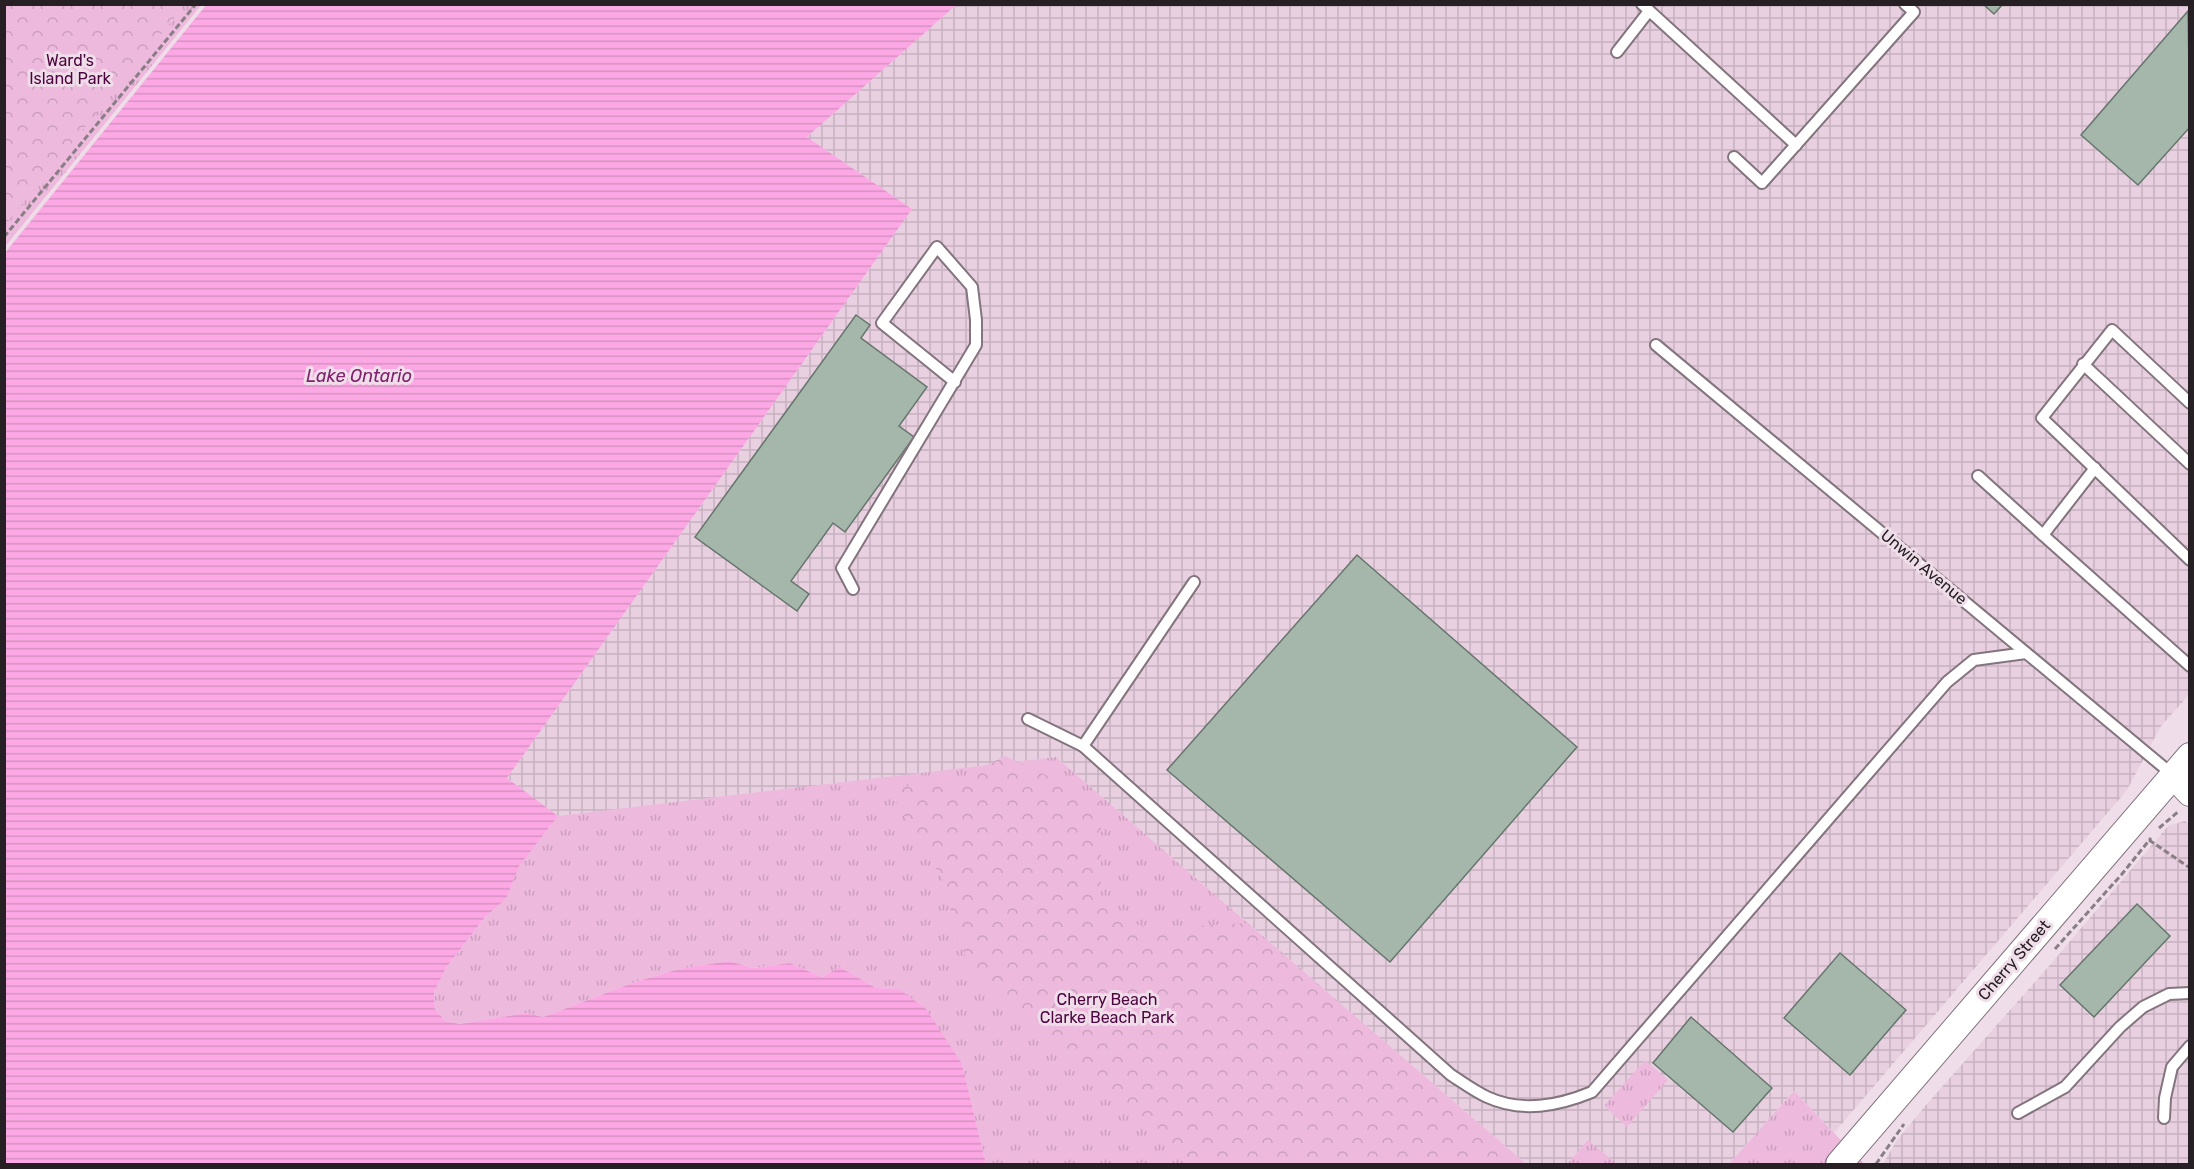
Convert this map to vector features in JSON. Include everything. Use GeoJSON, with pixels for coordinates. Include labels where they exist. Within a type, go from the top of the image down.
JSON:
{"type":"FeatureCollection","features":[{"type":"Feature","properties":{"kind":"street","name":"Cherry Street"},"geometry":{"type":"LineString","coordinates":[[1839,1164],[2181,784],[2190,756]]}},
{"type":"Feature","properties":{"kind":"lane"},"geometry":{"type":"LineString","coordinates":[[1734,158],[1762,183],[1914,12],[1905,4]]}},
{"type":"Feature","properties":{"kind":"lane"},"geometry":{"type":"LineString","coordinates":[[1617,52],[1646,8],[1796,145]]}},
{"type":"Feature","properties":{"kind":"lane"},"geometry":{"type":"LineString","coordinates":[[853,589],[842,568],[955,382],[976,345],[972,287],[937,247],[882,323],[955,382]]}},
{"type":"Feature","properties":{"kind":"lane"},"geometry":{"type":"LineString","coordinates":[[2190,403],[2112,330],[2042,418],[2190,560]]}},
{"type":"Feature","properties":{"kind":"lane","name":"Unwin Avenue"},"geometry":{"type":"LineString","coordinates":[[1656,345],[2181,784]]}},
{"type":"Feature","properties":{"kind":"lane"},"geometry":{"type":"LineString","coordinates":[[2083,364],[2190,464]]}},
{"type":"Feature","properties":{"kind":"lane"},"geometry":{"type":"LineString","coordinates":[[2043,535],[2095,468]]}},
{"type":"Feature","properties":{"kind":"lane"},"geometry":{"type":"LineString","coordinates":[[1978,476],[2190,666]]}},
{"type":"Feature","properties":{"kind":"lane"},"geometry":{"type":"LineString","coordinates":[[1083,746],[1194,582]]}},
{"type":"Feature","properties":{"kind":"lane"},"geometry":{"type":"LineString","coordinates":[[1028,719],[1083,746],[1451,1075],[1488,1098],[1527,1107],[1566,1103],[1592,1092],[1947,682],[1974,660],[2026,653]]}},
{"type":"Feature","properties":{"kind":"lane"},"geometry":{"type":"LineString","coordinates":[[2018,1113],[2066,1087],[2120,1027],[2143,1007],[2169,994],[2190,993]]}},
{"type":"Feature","properties":{"kind":"lane"},"geometry":{"type":"LineString","coordinates":[[2164,1118],[2165,1098],[2172,1067],[2190,1046]]}},
{"type":"Feature","properties":{"kind":"path"},"geometry":{"type":"LineString","coordinates":[[4,237],[196,4]]}},
{"type":"Feature","properties":{"kind":"path"},"geometry":{"type":"LineString","coordinates":[[2149,840],[2190,868]]}},
{"type":"Feature","properties":{"kind":"shaded area"},"geometry":{"type":"Polygon","coordinates":[[[956,5],[2189,5],[2189,695],[2161,726],[2127,790],[1834,1133],[1794,1091],[1729,1164],[1617,1164],[1588,1141],[1567,1164],[1526,1164],[1056,757],[576,823],[558,816],[507,778],[912,209],[807,137],[956,5]]]}},
{"type":"Feature","properties":{"kind":"shaded area"},"geometry":{"type":"Polygon","coordinates":[[[2185,821],[2189,824],[2189,1164],[1883,1164],[1897,1140],[1926,1105],[2049,966],[2168,826],[2185,821]]]}},
{"type":"Feature","properties":{"kind":"green space","name":"Ward's Island Park"},"geometry":{"type":"Polygon","coordinates":[[[4,5],[185,5],[5,225],[4,5]]]}},
{"type":"Feature","properties":{"kind":"green space","name":"Ward's Island Park"},"geometry":{"type":"Polygon","coordinates":[[[5,5],[206,5],[5,252],[5,5]]]}},
{"type":"Feature","properties":{"kind":"green space"},"geometry":{"type":"Polygon","coordinates":[[[1005,756],[1101,801],[1101,902],[1118,919],[1152,929],[1246,923],[1526,1164],[1194,1164],[1160,1130],[1093,1082],[970,966],[956,936],[945,883],[887,787],[949,784],[1005,756]]]}},
{"type":"Feature","properties":{"kind":"green space","name":"Cherry Beach Clarke Beach Park"},"geometry":{"type":"Polygon","coordinates":[[[1056,757],[1526,1164],[986,1164],[962,1064],[899,989],[876,988],[840,967],[822,977],[790,963],[753,968],[729,961],[679,969],[635,982],[543,1017],[526,1013],[460,1024],[445,1021],[435,1009],[434,992],[446,968],[485,917],[506,899],[518,866],[558,816],[1056,757]]]}},
{"type":"Feature","properties":{"kind":"green space"},"geometry":{"type":"Polygon","coordinates":[[[1645,1060],[1668,1080],[1627,1127],[1604,1106],[1645,1060]]]}},
{"type":"Feature","properties":{"kind":"green space"},"geometry":{"type":"Polygon","coordinates":[[[1794,1091],[1864,1164],[1729,1164],[1794,1091]]]}},
{"type":"Feature","properties":{"kind":"green space"},"geometry":{"type":"Polygon","coordinates":[[[1588,1140],[1617,1164],[1567,1164],[1588,1140]]]}},
{"type":"Feature","properties":{"kind":"water","name":"Lake Ontario"},"geometry":{"type":"Polygon","coordinates":[[[206,5],[956,5],[807,137],[912,209],[507,778],[558,816],[519,866],[506,899],[485,917],[446,968],[434,992],[435,1009],[445,1021],[460,1024],[526,1013],[543,1017],[635,982],[679,969],[729,961],[753,968],[790,963],[822,977],[840,967],[876,988],[899,989],[926,1009],[962,1064],[986,1164],[5,1164],[5,253],[206,5]]]}},
{"type":"Feature","properties":{"kind":"pier"},"geometry":{"type":"Polygon","coordinates":[[[202,4],[206,5],[5,252],[4,248],[202,4]]]}},
{"type":"Feature","properties":{"kind":"building"},"geometry":{"type":"Polygon","coordinates":[[[1983,4],[2003,4],[1994,14],[1983,4]]]}},
{"type":"Feature","properties":{"kind":"building"},"geometry":{"type":"Polygon","coordinates":[[[2188,11],[2190,127],[2138,185],[2081,135],[2188,11]]]}},
{"type":"Feature","properties":{"kind":"building"},"geometry":{"type":"Polygon","coordinates":[[[856,315],[870,325],[861,338],[927,387],[899,426],[914,437],[845,532],[833,523],[791,581],[809,594],[797,611],[695,537],[856,315]]]}},
{"type":"Feature","properties":{"kind":"building"},"geometry":{"type":"Polygon","coordinates":[[[1357,555],[1577,747],[1390,962],[1167,770],[1357,555]]]}},
{"type":"Feature","properties":{"kind":"building"},"geometry":{"type":"Polygon","coordinates":[[[2137,904],[2170,936],[2094,1017],[2060,985],[2137,904]]]}},
{"type":"Feature","properties":{"kind":"building"},"geometry":{"type":"Polygon","coordinates":[[[1840,953],[1906,1010],[1850,1075],[1784,1018],[1840,953]]]}},
{"type":"Feature","properties":{"kind":"building"},"geometry":{"type":"Polygon","coordinates":[[[1691,1017],[1772,1088],[1733,1132],[1653,1063],[1691,1017]]]}}]}
